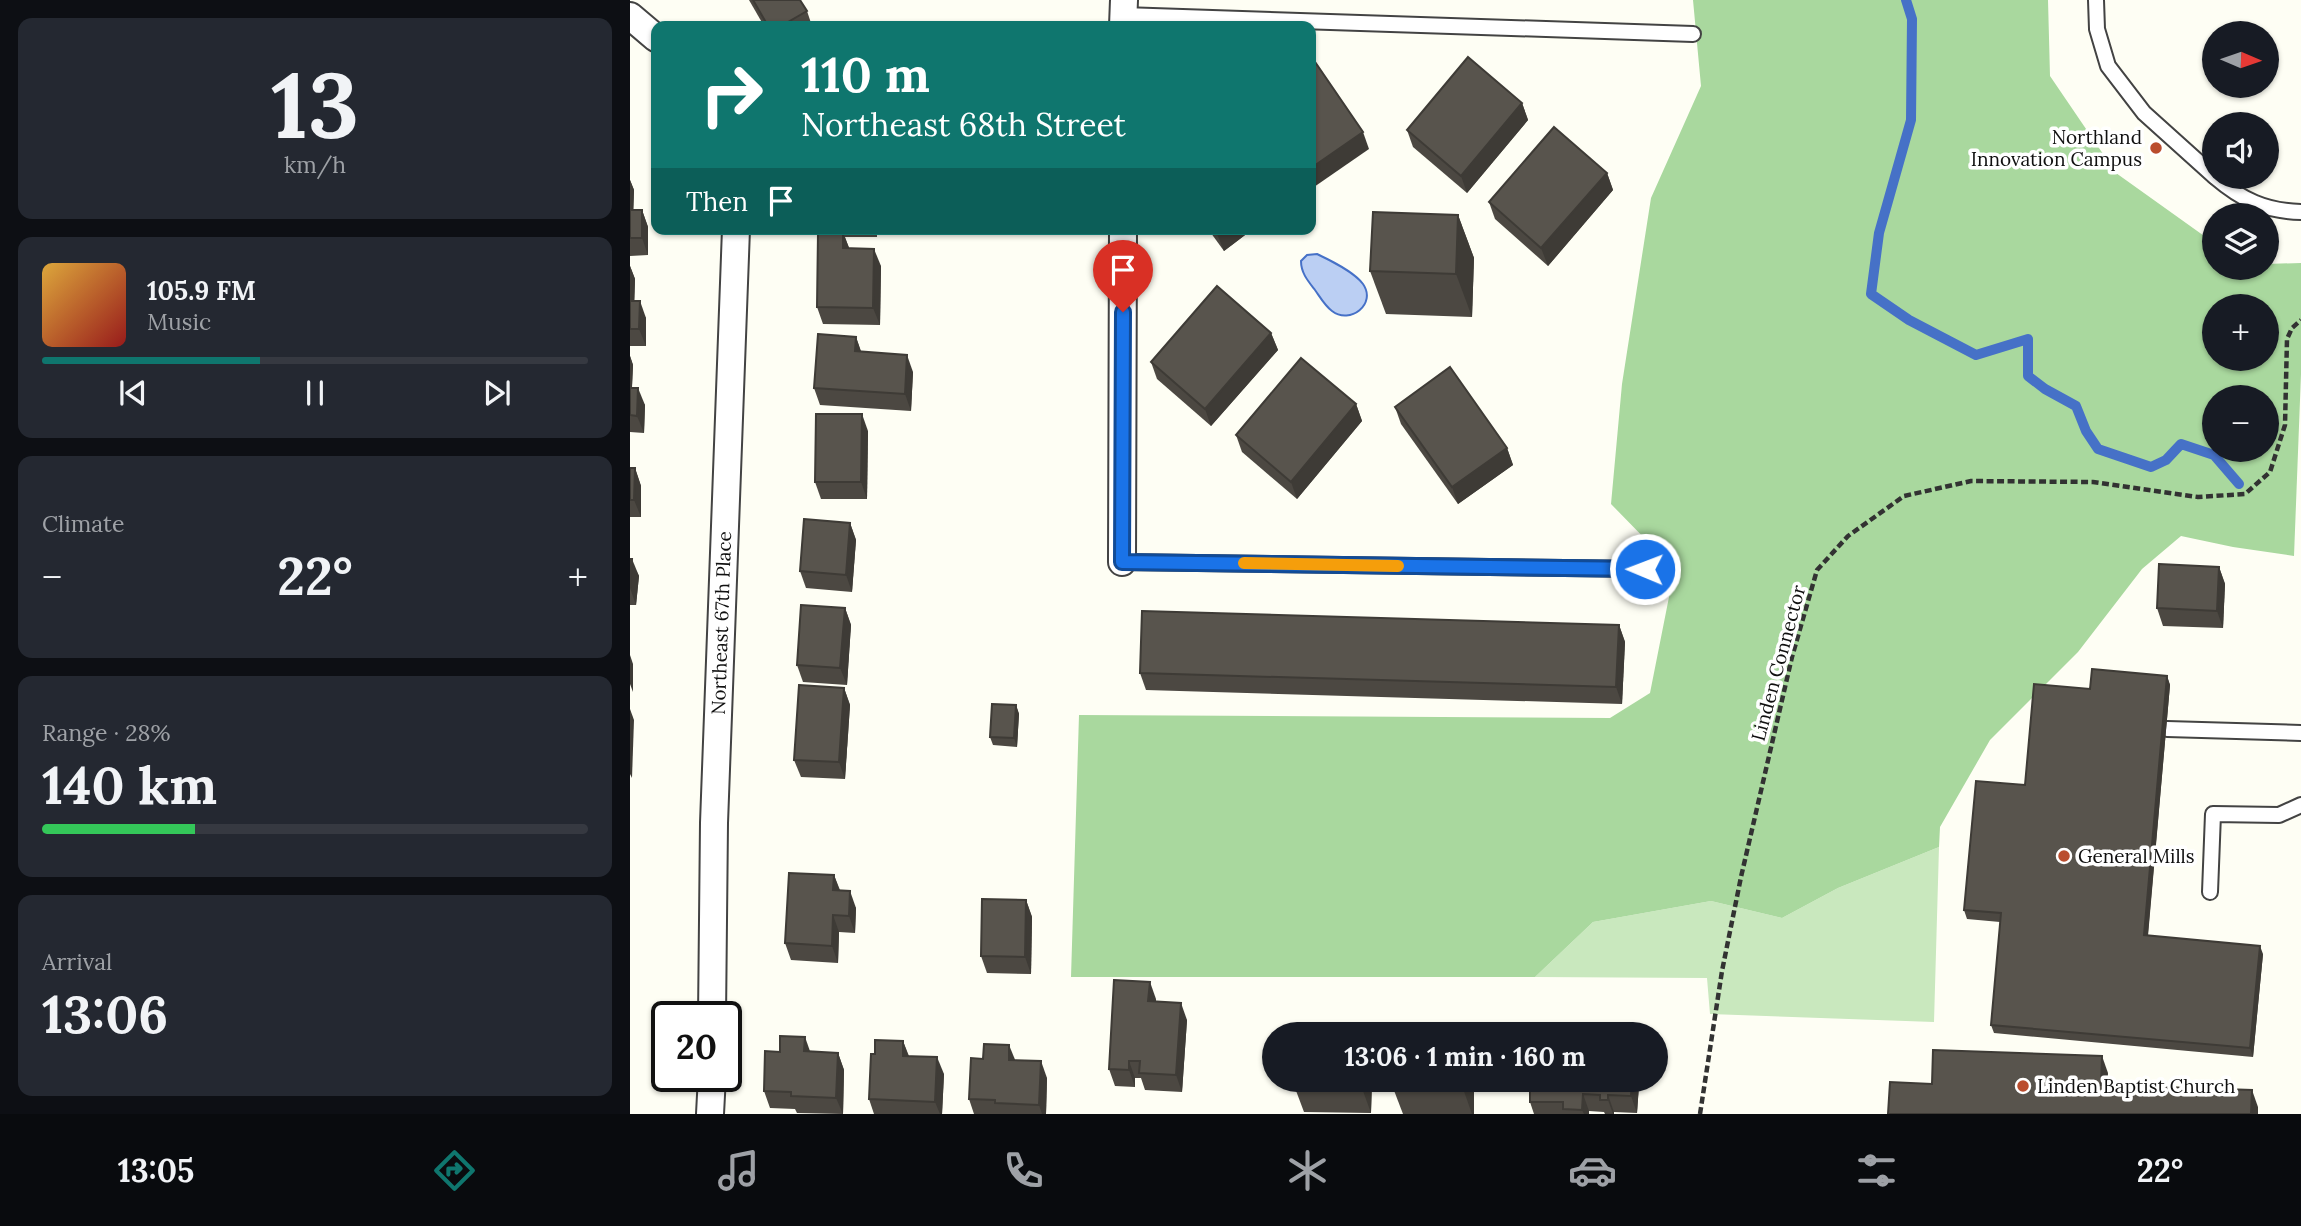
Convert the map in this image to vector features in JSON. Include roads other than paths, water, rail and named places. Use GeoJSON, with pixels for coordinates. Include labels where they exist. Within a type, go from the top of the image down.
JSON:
{"type":"FeatureCollection","features":[{"type":"Feature","properties":{"kind":"street"},"geometry":{"type":"LineString","coordinates":[[630,16],[651,34]]}},
{"type":"Feature","properties":{"kind":"street","name":"Northeast 67th Place"},"geometry":{"type":"LineString","coordinates":[[712,1001],[714,823],[737,235]]}},
{"type":"Feature","properties":{"kind":"street"},"geometry":{"type":"LineString","coordinates":[[1122,562],[1123,235]]}},
{"type":"Feature","properties":{"kind":"street"},"geometry":{"type":"LineString","coordinates":[[710,1114],[711,1092]]}},
{"type":"Feature","properties":{"kind":"lane"},"geometry":{"type":"LineString","coordinates":[[2096,0],[2097,29],[2108,66],[2144,113],[2202,165]]}},
{"type":"Feature","properties":{"kind":"lane"},"geometry":{"type":"LineString","coordinates":[[1123,14],[1693,34]]}},
{"type":"Feature","properties":{"kind":"lane"},"geometry":{"type":"LineString","coordinates":[[2229,189],[2262,207],[2301,212]]}},
{"type":"Feature","properties":{"kind":"lane"},"geometry":{"type":"LineString","coordinates":[[1122,562],[1645,569]]}},
{"type":"Feature","properties":{"kind":"lane"},"geometry":{"type":"LineString","coordinates":[[2167,729],[2301,733]]}},
{"type":"Feature","properties":{"kind":"lane"},"geometry":{"type":"LineString","coordinates":[[2210,892],[2213,814],[2279,815],[2301,805]]}},
{"type":"Feature","properties":{"kind":"water"},"geometry":{"type":"Polygon","coordinates":[[[1317,254],[1348,271],[1363,284],[1367,299],[1360,310],[1346,316],[1329,309],[1305,277],[1301,265],[1307,255],[1317,254]]]}},
{"type":"Feature","properties":{"kind":"waterway"},"geometry":{"type":"LineString","coordinates":[[1906,0],[1912,19],[1911,120],[1879,233],[1871,294],[1909,320],[1976,355],[2028,339],[2028,376],[2076,406],[2086,431],[2098,449],[2151,467],[2166,460],[2181,444],[2214,455],[2239,484]]}},
{"type":"Feature","properties":{"kind":"place","name":"Northland Innovation Campus"},"geometry":{"type":"Point","coordinates":[2156,148]}},
{"type":"Feature","properties":{"kind":"place","name":"General Mills"},"geometry":{"type":"Point","coordinates":[2064,856]}},
{"type":"Feature","properties":{"kind":"place","name":"Linden Baptist Church"},"geometry":{"type":"Point","coordinates":[2023,1086]}}]}
